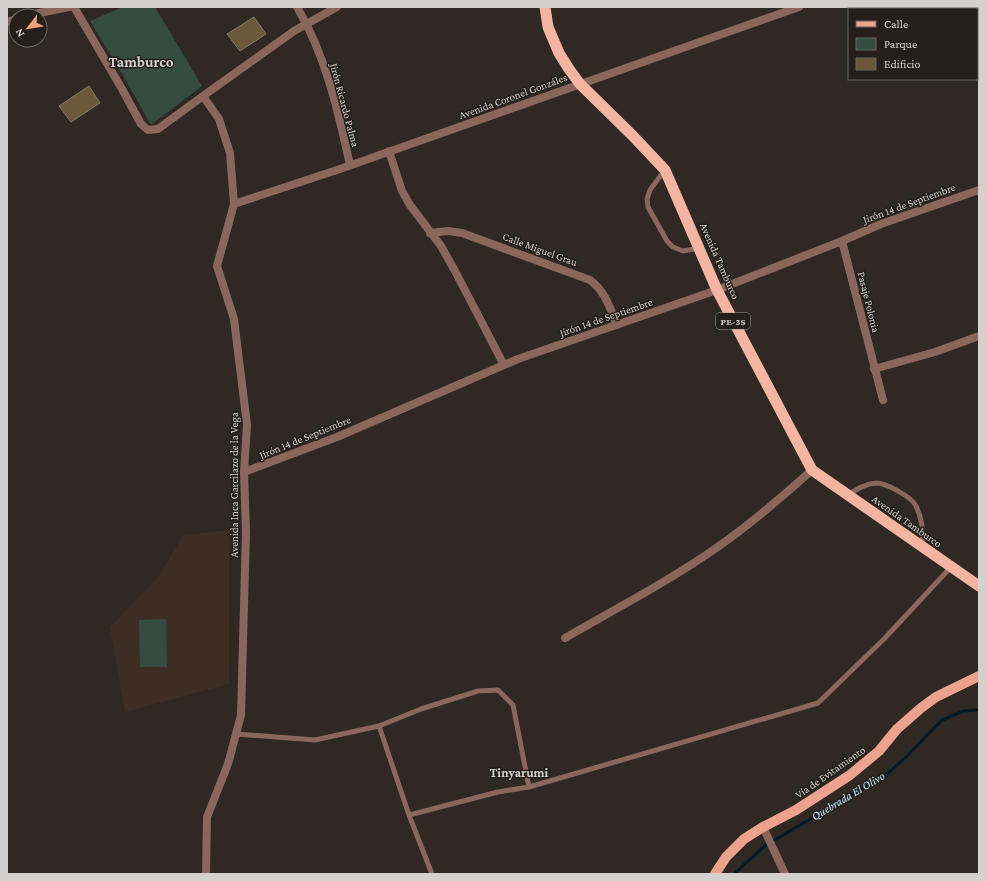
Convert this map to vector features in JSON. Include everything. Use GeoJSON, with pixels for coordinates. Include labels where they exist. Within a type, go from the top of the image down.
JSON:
{"type":"FeatureCollection","features":[{"type":"Feature","properties":{"kind":"highway","name":"Avenida Tamburco"},"geometry":{"type":"LineString","coordinates":[[545,7],[548,27],[559,53],[580,84],[634,136],[665,170],[717,290],[812,470],[979,586]]}},
{"type":"Feature","properties":{"kind":"main road","name":"Vía de Evitamiento"},"geometry":{"type":"LineString","coordinates":[[715,874],[726,857],[744,839],[796,810],[850,776],[879,752],[897,729],[921,708],[942,694],[979,676]]}},
{"type":"Feature","properties":{"kind":"street"},"geometry":{"type":"LineString","coordinates":[[48,11],[69,7]]}},
{"type":"Feature","properties":{"kind":"street"},"geometry":{"type":"LineString","coordinates":[[74,7],[141,124],[148,130],[158,129],[294,31],[337,7]]}},
{"type":"Feature","properties":{"kind":"street","name":"Jirón Ricardo Palma"},"geometry":{"type":"LineString","coordinates":[[297,7],[307,24],[328,77],[350,165]]}},
{"type":"Feature","properties":{"kind":"street","name":"Avenida Coronel Gonzáles"},"geometry":{"type":"LineString","coordinates":[[234,204],[350,165],[799,7]]}},
{"type":"Feature","properties":{"kind":"street","name":"Avenida Inca Garcilazo de la Vega"},"geometry":{"type":"LineString","coordinates":[[203,96],[219,119],[230,153],[234,204],[217,266],[234,319],[247,425],[244,472],[246,532],[241,715],[228,764],[207,817],[206,874]]}},
{"type":"Feature","properties":{"kind":"street"},"geometry":{"type":"LineString","coordinates":[[389,151],[402,191],[410,205],[441,246],[504,366]]}},
{"type":"Feature","properties":{"kind":"street","name":"Jirón 14 de Septiembre"},"geometry":{"type":"LineString","coordinates":[[244,472],[337,436],[504,366],[717,290],[842,241],[881,224],[979,190]]}},
{"type":"Feature","properties":{"kind":"street","name":"Calle Miguel Grau"},"geometry":{"type":"LineString","coordinates":[[430,233],[448,231],[462,233],[590,280],[603,292],[617,325]]}},
{"type":"Feature","properties":{"kind":"street","name":"Pasaje Polonia"},"geometry":{"type":"LineString","coordinates":[[842,241],[883,400]]}},
{"type":"Feature","properties":{"kind":"street"},"geometry":{"type":"LineString","coordinates":[[874,369],[935,352],[979,336]]}},
{"type":"Feature","properties":{"kind":"street"},"geometry":{"type":"LineString","coordinates":[[565,638],[690,565],[720,545],[765,511],[812,470]]}},
{"type":"Feature","properties":{"kind":"street"},"geometry":{"type":"LineString","coordinates":[[764,827],[785,874]]}},
{"type":"Feature","properties":{"kind":"lane"},"geometry":{"type":"LineString","coordinates":[[665,170],[650,190],[647,199],[648,207],[667,241],[673,247],[683,251],[699,248]]}},
{"type":"Feature","properties":{"kind":"lane"},"geometry":{"type":"LineString","coordinates":[[848,495],[862,486],[878,483],[894,488],[915,504],[924,531],[922,546]]}},
{"type":"Feature","properties":{"kind":"lane"},"geometry":{"type":"LineString","coordinates":[[409,815],[498,792],[529,787],[818,703],[885,638],[951,567]]}},
{"type":"Feature","properties":{"kind":"lane"},"geometry":{"type":"LineString","coordinates":[[236,734],[315,740],[379,726],[421,709],[470,693],[498,690],[513,705],[529,787]]}},
{"type":"Feature","properties":{"kind":"lane"},"geometry":{"type":"LineString","coordinates":[[379,726],[409,815],[432,874]]}},
{"type":"Feature","properties":{"kind":"shaded area"},"geometry":{"type":"Polygon","coordinates":[[[229,530],[229,684],[125,712],[110,627],[159,576],[183,535],[229,530]]]}},
{"type":"Feature","properties":{"kind":"green space"},"geometry":{"type":"Polygon","coordinates":[[[123,7],[155,7],[202,86],[151,125],[90,21],[123,7]]]}},
{"type":"Feature","properties":{"kind":"green space"},"geometry":{"type":"Polygon","coordinates":[[[166,619],[167,667],[140,667],[139,620],[166,619]]]}},
{"type":"Feature","properties":{"kind":"building"},"geometry":{"type":"Polygon","coordinates":[[[254,17],[266,34],[240,51],[227,34],[254,17]]]}},
{"type":"Feature","properties":{"kind":"building"},"geometry":{"type":"Polygon","coordinates":[[[89,86],[100,103],[71,122],[59,106],[89,86]]]}},
{"type":"Feature","properties":{"kind":"waterway","name":"Quebrada El Olivo"},"geometry":{"type":"LineString","coordinates":[[735,874],[766,845],[887,774],[942,720],[964,711],[979,710]]}},
{"type":"Feature","properties":{"kind":"district","name":"Tamburco"},"geometry":{"type":"Point","coordinates":[141,62]}},
{"type":"Feature","properties":{"kind":"district","name":"Tinyarumi"},"geometry":{"type":"Point","coordinates":[519,772]}}]}
